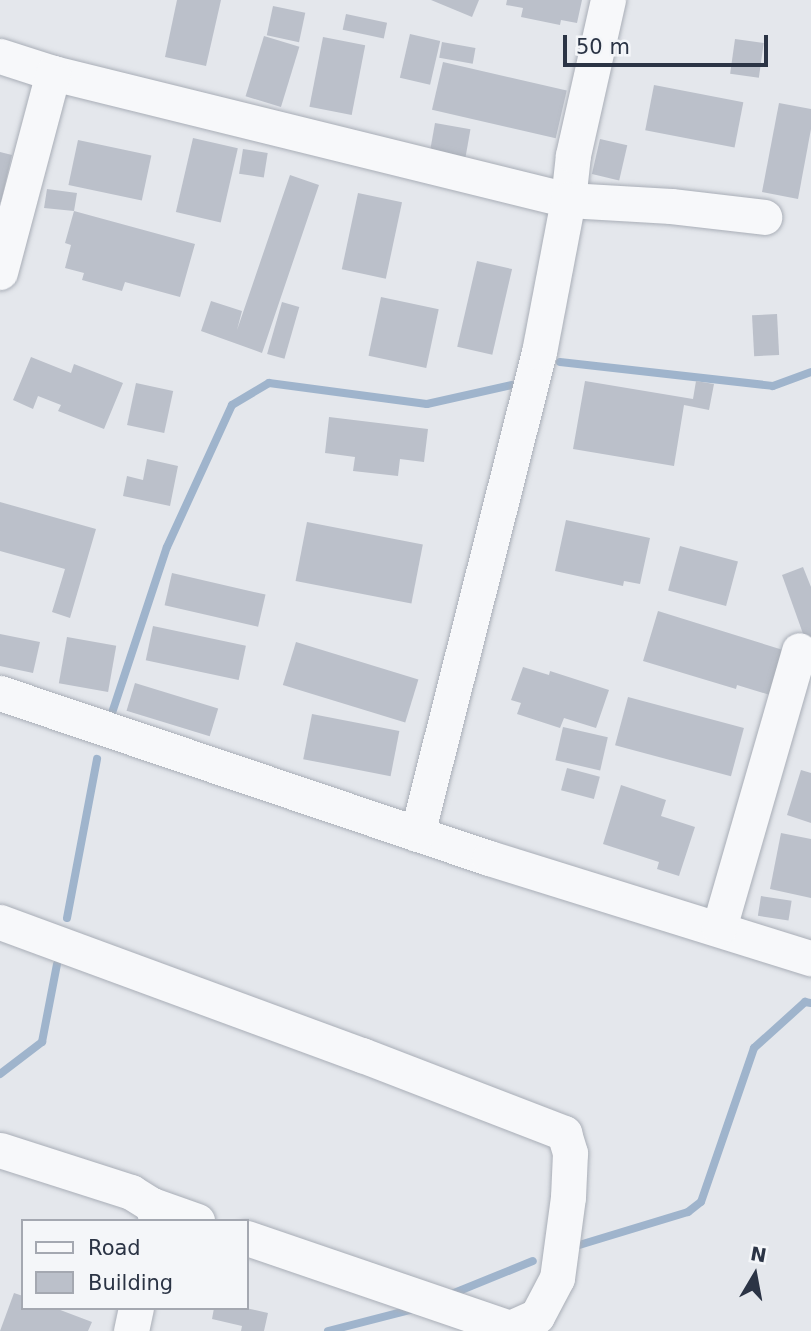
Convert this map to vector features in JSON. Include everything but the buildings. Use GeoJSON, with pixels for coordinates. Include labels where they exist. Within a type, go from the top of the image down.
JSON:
{"type":"FeatureCollection","features":[{"type":"Feature","properties":{"kind":"street"},"geometry":{"type":"LineString","coordinates":[[417,834],[539,352],[568,200],[573,155],[608,0]]}},
{"type":"Feature","properties":{"kind":"street"},"geometry":{"type":"LineString","coordinates":[[0,56],[53,73],[568,200],[671,206],[764,217]]}},
{"type":"Feature","properties":{"kind":"street"},"geometry":{"type":"LineString","coordinates":[[0,272],[53,73]]}},
{"type":"Feature","properties":{"kind":"street"},"geometry":{"type":"LineString","coordinates":[[719,928],[799,650]]}},
{"type":"Feature","properties":{"kind":"street"},"geometry":{"type":"LineString","coordinates":[[0,693],[417,834],[811,958]]}},
{"type":"Feature","properties":{"kind":"street"},"geometry":{"type":"LineString","coordinates":[[0,922],[362,1055],[564,1133],[570,1153],[568,1197],[557,1278],[537,1317],[510,1328],[248,1238]]}},
{"type":"Feature","properties":{"kind":"street"},"geometry":{"type":"LineString","coordinates":[[0,1150],[131,1192],[155,1213],[186,1219]]}},
{"type":"Feature","properties":{"kind":"street"},"geometry":{"type":"LineString","coordinates":[[131,1331],[136,1310]]}},
{"type":"Feature","properties":{"kind":"waterway"},"geometry":{"type":"LineString","coordinates":[[560,362],[773,386],[811,372]]}},
{"type":"Feature","properties":{"kind":"waterway"},"geometry":{"type":"LineString","coordinates":[[109,722],[167,547],[232,405],[269,383],[427,404],[512,385]]}},
{"type":"Feature","properties":{"kind":"waterway"},"geometry":{"type":"LineString","coordinates":[[67,918],[97,759]]}},
{"type":"Feature","properties":{"kind":"waterway"},"geometry":{"type":"LineString","coordinates":[[0,1074],[42,1042],[57,964]]}},
{"type":"Feature","properties":{"kind":"waterway"},"geometry":{"type":"LineString","coordinates":[[576,1246],[688,1212],[701,1202],[754,1048],[805,1002],[811,1003]]}},
{"type":"Feature","properties":{"kind":"waterway"},"geometry":{"type":"LineString","coordinates":[[454,1293],[533,1261]]}},
{"type":"Feature","properties":{"kind":"waterway"},"geometry":{"type":"LineString","coordinates":[[328,1331],[410,1310]]}}]}
